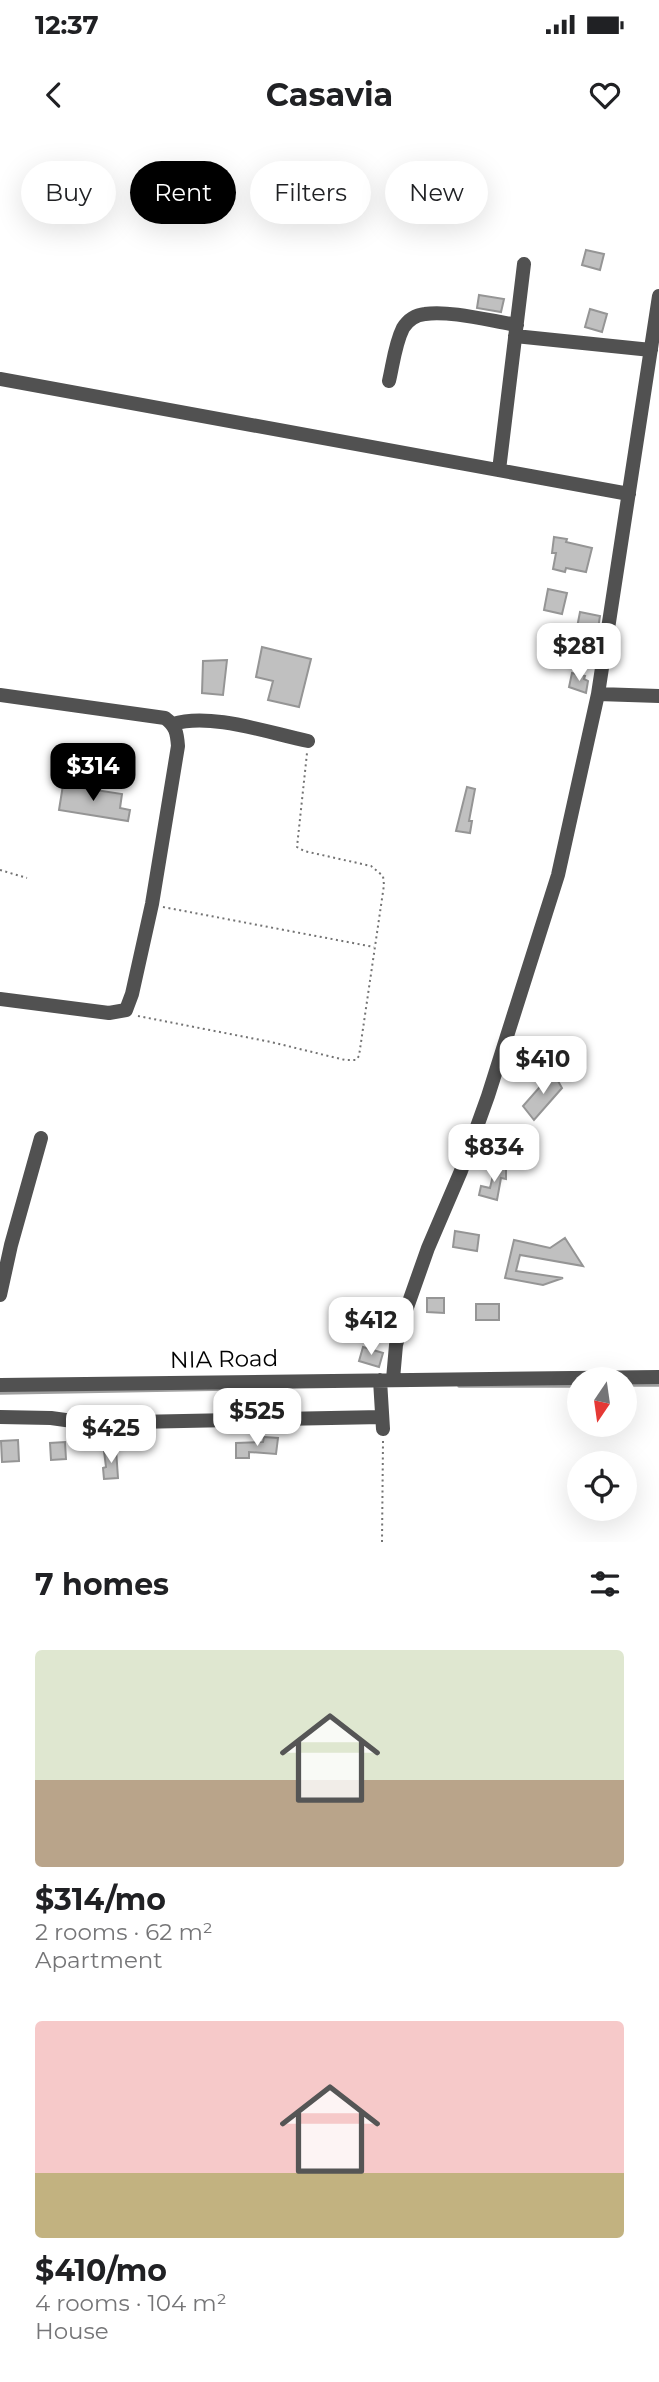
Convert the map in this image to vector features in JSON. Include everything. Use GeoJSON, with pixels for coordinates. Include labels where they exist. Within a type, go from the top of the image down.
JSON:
{"type":"FeatureCollection","features":[{"type":"Feature","properties":{"kind":"street"},"geometry":{"type":"LineString","coordinates":[[499,470],[524,264]]}},
{"type":"Feature","properties":{"kind":"street"},"geometry":{"type":"LineString","coordinates":[[0,1417],[51,1418],[87,1423],[383,1423],[387,1379],[404,1316],[488,1096],[558,875],[598,694],[659,296]]}},
{"type":"Feature","properties":{"kind":"street"},"geometry":{"type":"LineString","coordinates":[[389,381],[404,327],[411,318],[423,313],[651,350]]}},
{"type":"Feature","properties":{"kind":"street"},"geometry":{"type":"LineString","coordinates":[[0,379],[629,494]]}},
{"type":"Feature","properties":{"kind":"street"},"geometry":{"type":"LineString","coordinates":[[598,694],[659,696]]}},
{"type":"Feature","properties":{"kind":"street"},"geometry":{"type":"LineString","coordinates":[[0,695],[165,718],[173,724],[177,732],[178,746],[152,904],[126,1010],[109,1013],[0,999]]}},
{"type":"Feature","properties":{"kind":"street"},"geometry":{"type":"LineString","coordinates":[[173,724],[187,719],[207,719],[307,741]]}},
{"type":"Feature","properties":{"kind":"street"},"geometry":{"type":"LineString","coordinates":[[0,1295],[41,1138]]}},
{"type":"Feature","properties":{"kind":"street","name":"NIA Road"},"geometry":{"type":"LineString","coordinates":[[0,1385],[659,1377]]}},
{"type":"Feature","properties":{"kind":"path"},"geometry":{"type":"LineString","coordinates":[[126,1010],[149,1019],[271,1042],[345,1060],[359,1056],[384,885],[378,870],[371,866],[304,851],[297,847],[306,781],[307,741]]}},
{"type":"Feature","properties":{"kind":"path"},"geometry":{"type":"LineString","coordinates":[[0,870],[27,878]]}},
{"type":"Feature","properties":{"kind":"path"},"geometry":{"type":"LineString","coordinates":[[152,904],[375,947]]}},
{"type":"Feature","properties":{"kind":"path"},"geometry":{"type":"LineString","coordinates":[[382,1542],[383,1423]]}},
{"type":"Feature","properties":{"kind":"building"},"geometry":{"type":"Polygon","coordinates":[[[586,250],[604,254],[600,270],[582,265],[586,250]]]}},
{"type":"Feature","properties":{"kind":"building"},"geometry":{"type":"Polygon","coordinates":[[[479,295],[504,299],[501,312],[477,308],[479,295]]]}},
{"type":"Feature","properties":{"kind":"building"},"geometry":{"type":"Polygon","coordinates":[[[590,309],[607,314],[602,332],[585,327],[590,309]]]}},
{"type":"Feature","properties":{"kind":"building"},"geometry":{"type":"Polygon","coordinates":[[[554,537],[592,548],[586,572],[566,568],[565,572],[553,569],[556,553],[552,553],[554,537]]]}},
{"type":"Feature","properties":{"kind":"building"},"geometry":{"type":"Polygon","coordinates":[[[548,589],[567,593],[562,614],[544,610],[548,589]]]}},
{"type":"Feature","properties":{"kind":"building"},"geometry":{"type":"Polygon","coordinates":[[[580,612],[600,616],[593,661],[572,657],[573,654],[555,649],[557,639],[574,643],[580,612]]]}},
{"type":"Feature","properties":{"kind":"building"},"geometry":{"type":"Polygon","coordinates":[[[262,647],[311,659],[299,707],[268,700],[273,681],[256,677],[262,647]]]}},
{"type":"Feature","properties":{"kind":"building"},"geometry":{"type":"Polygon","coordinates":[[[227,660],[223,695],[202,693],[203,661],[227,660]]]}},
{"type":"Feature","properties":{"kind":"building"},"geometry":{"type":"Polygon","coordinates":[[[572,673],[585,676],[584,679],[588,681],[586,693],[569,687],[572,673]]]}},
{"type":"Feature","properties":{"kind":"building"},"geometry":{"type":"Polygon","coordinates":[[[63,785],[122,794],[120,808],[130,810],[128,821],[59,810],[63,785]]]}},
{"type":"Feature","properties":{"kind":"building"},"geometry":{"type":"Polygon","coordinates":[[[467,787],[475,789],[469,821],[472,821],[470,833],[456,831],[467,787]]]}},
{"type":"Feature","properties":{"kind":"building"},"geometry":{"type":"Polygon","coordinates":[[[553,1072],[562,1088],[534,1120],[523,1106],[553,1072]]]}},
{"type":"Feature","properties":{"kind":"building"},"geometry":{"type":"Polygon","coordinates":[[[495,1167],[506,1169],[506,1179],[501,1178],[497,1200],[479,1195],[481,1186],[490,1188],[495,1167]]]}},
{"type":"Feature","properties":{"kind":"building"},"geometry":{"type":"Polygon","coordinates":[[[455,1231],[479,1235],[477,1251],[453,1247],[455,1231]]]}},
{"type":"Feature","properties":{"kind":"building"},"geometry":{"type":"Polygon","coordinates":[[[565,1238],[583,1266],[520,1255],[516,1271],[563,1278],[543,1285],[505,1278],[514,1240],[550,1248],[565,1238]]]}},
{"type":"Feature","properties":{"kind":"building"},"geometry":{"type":"Polygon","coordinates":[[[427,1298],[444,1298],[444,1313],[427,1312],[427,1298]]]}},
{"type":"Feature","properties":{"kind":"building"},"geometry":{"type":"Polygon","coordinates":[[[476,1304],[499,1304],[499,1320],[476,1320],[476,1304]]]}},
{"type":"Feature","properties":{"kind":"building"},"geometry":{"type":"Polygon","coordinates":[[[363,1347],[383,1353],[379,1367],[359,1361],[363,1347]]]}},
{"type":"Feature","properties":{"kind":"building"},"geometry":{"type":"Polygon","coordinates":[[[264,1437],[278,1438],[276,1454],[249,1452],[249,1458],[236,1458],[236,1443],[263,1442],[264,1437]]]}},
{"type":"Feature","properties":{"kind":"building"},"geometry":{"type":"Polygon","coordinates":[[[18,1440],[19,1461],[2,1462],[1,1441],[18,1440]]]}},
{"type":"Feature","properties":{"kind":"building"},"geometry":{"type":"Polygon","coordinates":[[[65,1442],[66,1459],[51,1460],[50,1443],[65,1442]]]}},
{"type":"Feature","properties":{"kind":"building"},"geometry":{"type":"Polygon","coordinates":[[[116,1449],[118,1478],[104,1479],[104,1451],[116,1449]]]}},
{"type":"Feature","properties":{"kind":"waterway"},"geometry":{"type":"LineString","coordinates":[[637,1385],[659,1385]]}},
{"type":"Feature","properties":{"kind":"waterway"},"geometry":{"type":"LineString","coordinates":[[459,1386],[567,1386]]}},
{"type":"Feature","properties":{"kind":"waterway"},"geometry":{"type":"LineString","coordinates":[[0,1393],[289,1388]]}}]}
